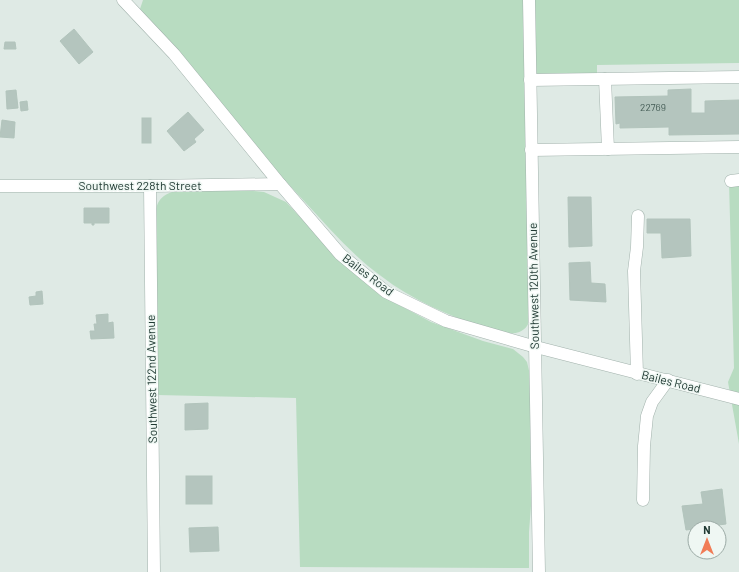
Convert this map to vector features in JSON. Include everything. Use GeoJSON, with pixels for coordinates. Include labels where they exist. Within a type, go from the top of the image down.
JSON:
{"type":"FeatureCollection","features":[{"type":"Feature","properties":{"kind":"street","name":"Bailes Road"},"geometry":{"type":"LineString","coordinates":[[122,0],[174,54],[280,184],[340,254],[386,292],[446,321],[637,374],[668,380],[739,399]]}},
{"type":"Feature","properties":{"kind":"street","name":"Southwest 120th Avenue"},"geometry":{"type":"LineString","coordinates":[[529,0],[539,572]]}},
{"type":"Feature","properties":{"kind":"street"},"geometry":{"type":"LineString","coordinates":[[530,80],[739,77]]}},
{"type":"Feature","properties":{"kind":"street"},"geometry":{"type":"LineString","coordinates":[[605,79],[608,149]]}},
{"type":"Feature","properties":{"kind":"street"},"geometry":{"type":"LineString","coordinates":[[531,150],[739,147]]}},
{"type":"Feature","properties":{"kind":"street","name":"Southwest 228th Street"},"geometry":{"type":"LineString","coordinates":[[0,186],[280,184]]}},
{"type":"Feature","properties":{"kind":"street","name":"Southwest 122nd Avenue"},"geometry":{"type":"LineString","coordinates":[[150,186],[154,572]]}},
{"type":"Feature","properties":{"kind":"street"},"geometry":{"type":"LineString","coordinates":[[637,374],[634,271],[637,247],[638,216]]}},
{"type":"Feature","properties":{"kind":"street"},"geometry":{"type":"LineString","coordinates":[[643,500],[644,446],[647,416],[652,402],[668,380]]}},
{"type":"Feature","properties":{"kind":"green space"},"geometry":{"type":"Polygon","coordinates":[[[143,0],[739,0],[739,63],[597,65],[597,77],[526,78],[529,322],[526,328],[521,331],[516,333],[504,333],[458,318],[418,300],[393,285],[360,259],[283,179],[221,107],[140,9],[143,0]]]}},
{"type":"Feature","properties":{"kind":"green space"},"geometry":{"type":"Polygon","coordinates":[[[729,182],[739,182],[739,444],[728,382],[734,368],[729,182]]]}},
{"type":"Feature","properties":{"kind":"green space"},"geometry":{"type":"Polygon","coordinates":[[[175,191],[264,192],[286,202],[326,245],[388,299],[431,322],[483,341],[513,349],[527,362],[530,375],[531,506],[529,568],[300,567],[296,398],[157,395],[155,216],[158,203],[163,197],[175,191]]]}},
{"type":"Feature","properties":{"kind":"building"},"geometry":{"type":"Polygon","coordinates":[[[74,29],[93,52],[79,64],[60,41],[74,29]]]}},
{"type":"Feature","properties":{"kind":"building"},"geometry":{"type":"Polygon","coordinates":[[[5,42],[15,42],[16,49],[4,49],[5,42]]]}},
{"type":"Feature","properties":{"kind":"building"},"geometry":{"type":"Polygon","coordinates":[[[691,89],[691,113],[705,113],[705,101],[739,100],[739,134],[669,135],[669,127],[620,128],[620,123],[616,124],[615,97],[668,96],[668,90],[691,89]]]}},
{"type":"Feature","properties":{"kind":"building"},"geometry":{"type":"Polygon","coordinates":[[[16,90],[18,108],[7,109],[6,91],[16,90]]]}},
{"type":"Feature","properties":{"kind":"building"},"geometry":{"type":"Polygon","coordinates":[[[27,101],[28,110],[21,111],[20,102],[27,101]]]}},
{"type":"Feature","properties":{"kind":"building"},"geometry":{"type":"Polygon","coordinates":[[[188,112],[204,130],[194,139],[196,142],[184,151],[167,131],[188,112]]]}},
{"type":"Feature","properties":{"kind":"building"},"geometry":{"type":"Polygon","coordinates":[[[142,118],[151,118],[151,143],[142,143],[142,118]]]}},
{"type":"Feature","properties":{"kind":"building"},"geometry":{"type":"Polygon","coordinates":[[[2,120],[15,122],[14,138],[0,137],[2,120]]]}},
{"type":"Feature","properties":{"kind":"building"},"geometry":{"type":"Polygon","coordinates":[[[568,197],[591,197],[592,246],[569,247],[568,197]]]}},
{"type":"Feature","properties":{"kind":"building"},"geometry":{"type":"Polygon","coordinates":[[[84,208],[109,208],[109,223],[94,223],[94,225],[92,225],[92,223],[84,223],[84,208]]]}},
{"type":"Feature","properties":{"kind":"building"},"geometry":{"type":"Polygon","coordinates":[[[647,219],[690,219],[691,256],[662,258],[661,233],[647,233],[647,219]]]}},
{"type":"Feature","properties":{"kind":"building"},"geometry":{"type":"Polygon","coordinates":[[[590,262],[591,283],[605,284],[606,302],[570,300],[569,263],[590,262]]]}},
{"type":"Feature","properties":{"kind":"building"},"geometry":{"type":"Polygon","coordinates":[[[42,291],[43,304],[30,305],[29,297],[36,296],[36,292],[42,291]]]}},
{"type":"Feature","properties":{"kind":"building"},"geometry":{"type":"Polygon","coordinates":[[[108,314],[108,323],[113,322],[114,338],[91,339],[90,331],[95,331],[94,324],[97,324],[96,315],[108,314]]]}},
{"type":"Feature","properties":{"kind":"building"},"geometry":{"type":"Polygon","coordinates":[[[208,403],[208,429],[185,430],[185,404],[208,403]]]}},
{"type":"Feature","properties":{"kind":"building"},"geometry":{"type":"Polygon","coordinates":[[[186,476],[212,476],[212,504],[186,504],[186,476]]]}},
{"type":"Feature","properties":{"kind":"building"},"geometry":{"type":"Polygon","coordinates":[[[722,489],[726,520],[687,520],[686,530],[682,506],[703,504],[701,492],[722,489]]]}},
{"type":"Feature","properties":{"kind":"building"},"geometry":{"type":"Polygon","coordinates":[[[218,527],[219,551],[190,552],[189,528],[218,527]]]}}]}
